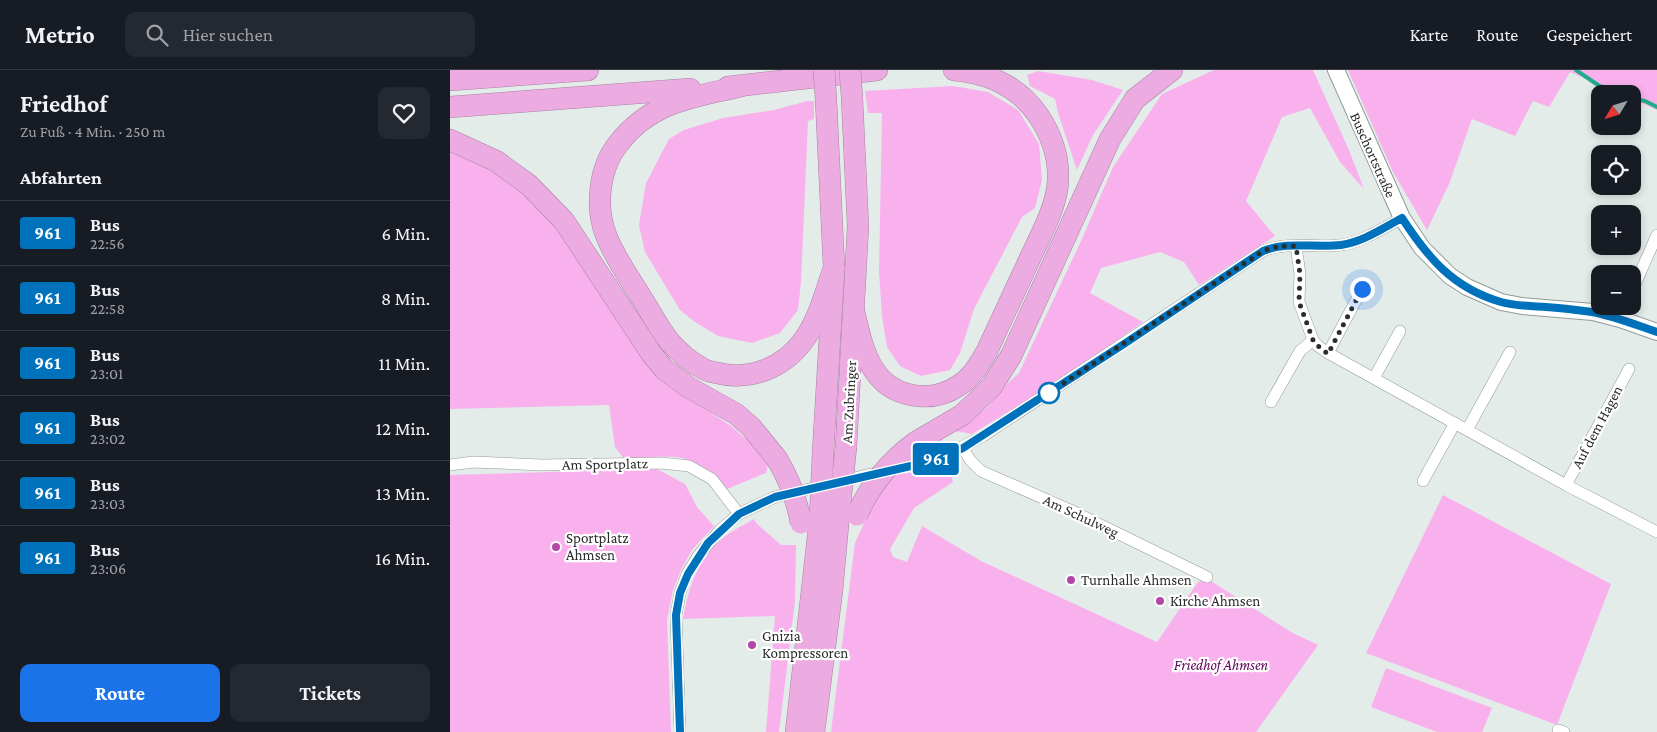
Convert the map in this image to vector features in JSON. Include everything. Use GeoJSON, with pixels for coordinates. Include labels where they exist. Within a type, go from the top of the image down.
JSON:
{"type":"FeatureCollection","features":[{"type":"Feature","properties":{"kind":"highway"},"geometry":{"type":"LineString","coordinates":[[450,80],[588,70]]}},
{"type":"Feature","properties":{"kind":"highway","name":"Am Zubringer"},"geometry":{"type":"LineString","coordinates":[[814,732],[832,592],[829,518],[823,452],[834,268],[824,70]]}},
{"type":"Feature","properties":{"kind":"highway","name":"Am Zubringer"},"geometry":{"type":"LineString","coordinates":[[829,518],[846,447],[854,312],[858,226],[850,70]]}},
{"type":"Feature","properties":{"kind":"highway"},"geometry":{"type":"LineString","coordinates":[[450,108],[741,86],[877,70]]}},
{"type":"Feature","properties":{"kind":"highway"},"geometry":{"type":"LineString","coordinates":[[854,312],[866,358],[875,372],[890,386],[905,395],[922,397],[944,394],[960,386],[975,372],[987,351],[1050,216],[1057,190],[1058,171],[1055,148],[1044,124],[1032,105],[1013,88],[989,77],[954,70]]}},
{"type":"Feature","properties":{"kind":"highway"},"geometry":{"type":"LineString","coordinates":[[450,140],[496,161],[529,184],[564,221],[651,353],[664,369],[688,387],[736,414],[751,427],[777,459],[798,506],[829,518],[861,504],[885,469],[902,453],[916,442],[962,415],[992,386],[1011,356],[1120,120],[1135,99],[1172,70]]}},
{"type":"Feature","properties":{"kind":"highway"},"geometry":{"type":"LineString","coordinates":[[741,86],[671,103],[652,113],[633,127],[616,146],[606,166],[601,182],[601,209],[605,234],[618,260],[669,341],[687,359],[704,369],[727,376],[750,376],[772,368],[788,357],[804,340],[816,317],[834,268]]}},
{"type":"Feature","properties":{"kind":"highway"},"geometry":{"type":"LineString","coordinates":[[796,732],[811,599],[829,518]]}},
{"type":"Feature","properties":{"kind":"main road","name":"Buschortstraße"},"geometry":{"type":"LineString","coordinates":[[1336,70],[1402,218],[1422,248],[1436,264],[1450,276],[1468,287],[1508,303],[1591,312]]}},
{"type":"Feature","properties":{"kind":"main road","name":"Buschortstraße"},"geometry":{"type":"LineString","coordinates":[[1627,315],[1657,332]]}},
{"type":"Feature","properties":{"kind":"street"},"geometry":{"type":"LineString","coordinates":[[680,732],[676,615],[680,593],[698,556],[720,530],[739,514],[775,497],[942,458],[963,448],[1263,251],[1279,246],[1342,245],[1357,241],[1402,218]]}},
{"type":"Feature","properties":{"kind":"street"},"geometry":{"type":"LineString","coordinates":[[1641,271],[1657,235]]}},
{"type":"Feature","properties":{"kind":"street","name":"Auf dem Hagen"},"geometry":{"type":"LineString","coordinates":[[1296,246],[1300,274],[1299,302],[1313,340],[1328,354],[1566,485],[1657,532]]}},
{"type":"Feature","properties":{"kind":"street"},"geometry":{"type":"LineString","coordinates":[[1328,354],[1362,289]]}},
{"type":"Feature","properties":{"kind":"street"},"geometry":{"type":"LineString","coordinates":[[1374,378],[1400,331]]}},
{"type":"Feature","properties":{"kind":"street"},"geometry":{"type":"LineString","coordinates":[[1271,402],[1300,350],[1313,340]]}},
{"type":"Feature","properties":{"kind":"street"},"geometry":{"type":"LineString","coordinates":[[1468,430],[1510,352]]}},
{"type":"Feature","properties":{"kind":"street","name":"Auf dem Hagen"},"geometry":{"type":"LineString","coordinates":[[1566,485],[1628,369]]}},
{"type":"Feature","properties":{"kind":"street"},"geometry":{"type":"LineString","coordinates":[[1423,481],[1455,423]]}},
{"type":"Feature","properties":{"kind":"street","name":"Am Schulweg"},"geometry":{"type":"LineString","coordinates":[[963,448],[970,460],[981,472],[1070,510],[1206,577]]}},
{"type":"Feature","properties":{"kind":"street","name":"Am Sportplatz"},"geometry":{"type":"LineString","coordinates":[[450,465],[473,462],[542,465],[662,463],[688,466],[712,479],[739,514]]}},
{"type":"Feature","properties":{"kind":"green space"},"geometry":{"type":"Polygon","coordinates":[[[1214,70],[1313,70],[1349,150],[1364,189],[1340,162],[1310,108],[1282,117],[1246,201],[1275,236],[1199,285],[1184,262],[1160,252],[1101,268],[1090,293],[1143,322],[1063,378],[972,434],[955,431],[987,408],[1019,373],[1081,241],[1113,167],[1162,94],[1214,70]]]}},
{"type":"Feature","properties":{"kind":"green space"},"geometry":{"type":"Polygon","coordinates":[[[1348,70],[1657,70],[1657,110],[1641,103],[1641,85],[1600,85],[1570,72],[1549,107],[1533,101],[1515,136],[1472,119],[1449,184],[1427,230],[1393,172],[1348,70]]]}},
{"type":"Feature","properties":{"kind":"green space"},"geometry":{"type":"Polygon","coordinates":[[[1038,71],[1092,80],[1123,90],[1093,135],[1077,170],[1055,99],[1030,86],[1027,75],[1038,71]]]}},
{"type":"Feature","properties":{"kind":"green space"},"geometry":{"type":"Polygon","coordinates":[[[953,86],[988,92],[1018,110],[1039,144],[1042,180],[1035,208],[1022,217],[974,309],[960,353],[950,370],[921,376],[900,366],[887,347],[882,316],[879,272],[882,113],[868,113],[865,91],[953,86]]]}},
{"type":"Feature","properties":{"kind":"green space"},"geometry":{"type":"Polygon","coordinates":[[[807,101],[814,101],[814,119],[808,121],[801,282],[798,310],[780,333],[752,343],[718,336],[680,310],[645,252],[639,225],[646,183],[669,139],[684,130],[723,118],[774,110],[807,101]]]}},
{"type":"Feature","properties":{"kind":"green space"},"geometry":{"type":"Polygon","coordinates":[[[450,149],[503,177],[531,199],[557,227],[668,385],[731,426],[752,444],[768,464],[766,473],[727,489],[707,470],[682,458],[624,459],[615,447],[609,405],[450,409],[450,149]]]}},
{"type":"Feature","properties":{"kind":"green space","name":"Friedhof Ahmsen"},"geometry":{"type":"Polygon","coordinates":[[[948,465],[953,482],[914,508],[890,549],[893,557],[907,562],[922,526],[981,561],[1157,642],[1198,582],[1206,578],[1291,632],[1318,645],[1256,732],[831,732],[855,543],[874,501],[893,475],[948,465]]]}},
{"type":"Feature","properties":{"kind":"green space","name":"Sportplatz Ahmsen"},"geometry":{"type":"Polygon","coordinates":[[[657,469],[685,484],[697,507],[714,526],[692,550],[673,590],[667,620],[671,732],[450,732],[450,475],[657,469]]]}},
{"type":"Feature","properties":{"kind":"green space"},"geometry":{"type":"Polygon","coordinates":[[[1443,495],[1611,584],[1557,725],[1366,653],[1443,495]]]}},
{"type":"Feature","properties":{"kind":"green space"},"geometry":{"type":"Polygon","coordinates":[[[754,519],[781,545],[796,545],[795,601],[779,732],[766,732],[775,616],[683,619],[691,585],[707,555],[724,537],[754,519]]]}},
{"type":"Feature","properties":{"kind":"green space"},"geometry":{"type":"Polygon","coordinates":[[[1386,668],[1492,708],[1482,732],[1437,732],[1371,707],[1386,668]]]}},
{"type":"Feature","properties":{"kind":"waterway"},"geometry":{"type":"LineString","coordinates":[[1576,70],[1598,85]]}},
{"type":"Feature","properties":{"kind":"waterway"},"geometry":{"type":"LineString","coordinates":[[1641,100],[1657,107]]}},
{"type":"Feature","properties":{"kind":"bus line","name":"961"},"geometry":{"type":"LineString","coordinates":[[680,732],[676,615],[680,593],[698,556],[720,530],[739,514],[775,497],[924,463],[942,458],[963,448],[1263,251],[1279,246],[1342,245],[1366,237],[1402,218],[1422,248],[1436,264],[1450,276],[1485,295],[1501,302],[1522,306],[1593,312],[1657,332]]}},
{"type":"Feature","properties":{"kind":"place","name":"Sportplatz Ahmsen"},"geometry":{"type":"Point","coordinates":[556,547]}},
{"type":"Feature","properties":{"kind":"place","name":"Turnhalle Ahmsen"},"geometry":{"type":"Point","coordinates":[1071,580]}},
{"type":"Feature","properties":{"kind":"place","name":"Kirche Ahmsen"},"geometry":{"type":"Point","coordinates":[1160,601]}},
{"type":"Feature","properties":{"kind":"place","name":"Gnizia Kompressoren"},"geometry":{"type":"Point","coordinates":[752,645]}},
{"type":"Feature","properties":{"kind":"route"},"geometry":{"type":"LineString","coordinates":[[1049,393],[1263,251],[1271,248],[1296,246],[1300,274],[1299,302],[1313,340],[1328,354],[1362,289]]}}]}
